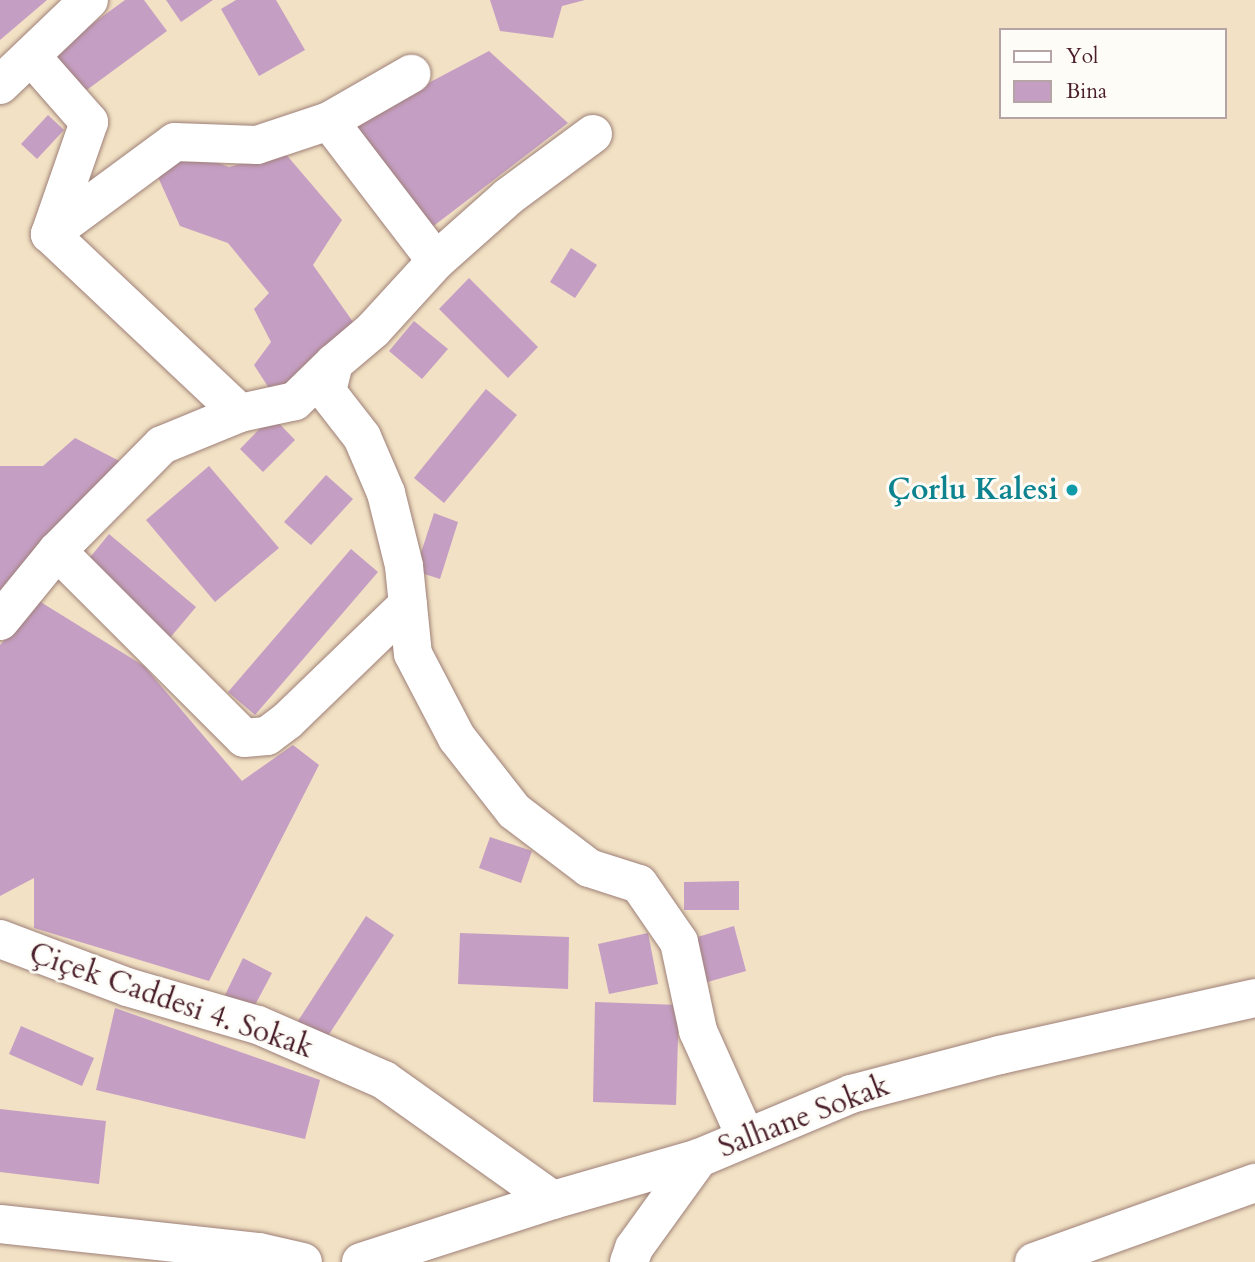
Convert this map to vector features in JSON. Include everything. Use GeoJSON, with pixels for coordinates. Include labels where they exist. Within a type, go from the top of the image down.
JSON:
{"type":"FeatureCollection","features":[{"type":"Feature","properties":{"kind":"street"},"geometry":{"type":"LineString","coordinates":[[0,85],[89,0]]}},
{"type":"Feature","properties":{"kind":"street"},"geometry":{"type":"LineString","coordinates":[[31,56],[89,122],[50,234]]}},
{"type":"Feature","properties":{"kind":"street"},"geometry":{"type":"LineString","coordinates":[[50,234],[175,142],[257,145],[329,121],[411,74]]}},
{"type":"Feature","properties":{"kind":"street"},"geometry":{"type":"LineString","coordinates":[[329,121],[436,261]]}},
{"type":"Feature","properties":{"kind":"street"},"geometry":{"type":"LineString","coordinates":[[0,621],[57,551],[162,445],[240,413],[295,401],[373,330],[436,261],[508,197],[593,134]]}},
{"type":"Feature","properties":{"kind":"street"},"geometry":{"type":"LineString","coordinates":[[50,234],[240,413]]}},
{"type":"Feature","properties":{"kind":"street"},"geometry":{"type":"LineString","coordinates":[[334,363],[327,392],[362,436],[386,493],[404,566],[412,654],[457,738],[514,811],[589,869],[639,884],[679,942],[698,1031],[747,1138]]}},
{"type":"Feature","properties":{"kind":"street"},"geometry":{"type":"LineString","coordinates":[[57,551],[244,737],[267,736],[287,722],[408,604]]}},
{"type":"Feature","properties":{"kind":"street","name":"Çiçek Caddesi 4. Sokak"},"geometry":{"type":"LineString","coordinates":[[0,939],[127,987],[258,1026],[384,1080],[553,1200]]}},
{"type":"Feature","properties":{"kind":"street","name":"Salhane Sokak"},"geometry":{"type":"LineString","coordinates":[[361,1262],[553,1200],[699,1158],[851,1094],[1000,1055],[1255,998]]}},
{"type":"Feature","properties":{"kind":"street"},"geometry":{"type":"LineString","coordinates":[[629,1262],[634,1248],[699,1158]]}},
{"type":"Feature","properties":{"kind":"street"},"geometry":{"type":"LineString","coordinates":[[1034,1262],[1255,1183]]}},
{"type":"Feature","properties":{"kind":"street"},"geometry":{"type":"LineString","coordinates":[[0,1224],[259,1252],[303,1262]]}},
{"type":"Feature","properties":{"kind":"building"},"geometry":{"type":"Polygon","coordinates":[[[0,0],[47,0],[0,40],[0,0]]]}},
{"type":"Feature","properties":{"kind":"building"},"geometry":{"type":"Polygon","coordinates":[[[125,0],[144,0],[167,31],[84,92],[54,52],[125,0]]]}},
{"type":"Feature","properties":{"kind":"building"},"geometry":{"type":"Polygon","coordinates":[[[166,0],[213,0],[181,22],[166,0]]]}},
{"type":"Feature","properties":{"kind":"building"},"geometry":{"type":"Polygon","coordinates":[[[236,0],[276,0],[305,50],[259,76],[221,9],[236,0]]]}},
{"type":"Feature","properties":{"kind":"building"},"geometry":{"type":"Polygon","coordinates":[[[490,0],[585,0],[562,6],[553,38],[500,31],[490,0]]]}},
{"type":"Feature","properties":{"kind":"building"},"geometry":{"type":"Polygon","coordinates":[[[489,51],[568,123],[427,231],[347,126],[489,51]]]}},
{"type":"Feature","properties":{"kind":"building"},"geometry":{"type":"Polygon","coordinates":[[[48,115],[64,130],[37,159],[21,144],[48,115]]]}},
{"type":"Feature","properties":{"kind":"building"},"geometry":{"type":"Polygon","coordinates":[[[187,151],[229,167],[284,152],[342,220],[313,265],[358,329],[274,396],[254,365],[271,342],[254,309],[269,293],[228,243],[180,226],[153,166],[187,151]]]}},
{"type":"Feature","properties":{"kind":"building"},"geometry":{"type":"Polygon","coordinates":[[[571,248],[597,265],[575,298],[550,282],[571,248]]]}},
{"type":"Feature","properties":{"kind":"building"},"geometry":{"type":"Polygon","coordinates":[[[469,278],[538,347],[508,378],[439,309],[469,278]]]}},
{"type":"Feature","properties":{"kind":"building"},"geometry":{"type":"Polygon","coordinates":[[[414,321],[448,349],[422,379],[389,351],[414,321]]]}},
{"type":"Feature","properties":{"kind":"building"},"geometry":{"type":"Polygon","coordinates":[[[486,389],[517,415],[444,503],[414,478],[486,389]]]}},
{"type":"Feature","properties":{"kind":"building"},"geometry":{"type":"Polygon","coordinates":[[[272,416],[295,440],[263,472],[240,449],[272,416]]]}},
{"type":"Feature","properties":{"kind":"building"},"geometry":{"type":"Polygon","coordinates":[[[75,438],[127,465],[0,598],[0,466],[43,466],[75,438]]]}},
{"type":"Feature","properties":{"kind":"building"},"geometry":{"type":"Polygon","coordinates":[[[209,466],[279,548],[215,602],[146,520],[209,466]]]}},
{"type":"Feature","properties":{"kind":"building"},"geometry":{"type":"Polygon","coordinates":[[[326,475],[353,499],[311,545],[284,522],[326,475]]]}},
{"type":"Feature","properties":{"kind":"building"},"geometry":{"type":"Polygon","coordinates":[[[434,513],[458,522],[440,579],[415,571],[434,513]]]}},
{"type":"Feature","properties":{"kind":"building"},"geometry":{"type":"Polygon","coordinates":[[[109,534],[196,607],[169,639],[83,566],[109,534]]]}},
{"type":"Feature","properties":{"kind":"building"},"geometry":{"type":"Polygon","coordinates":[[[351,549],[378,572],[255,715],[228,692],[351,549]]]}},
{"type":"Feature","properties":{"kind":"building"},"geometry":{"type":"Polygon","coordinates":[[[39,601],[144,666],[242,781],[293,745],[319,765],[209,981],[34,928],[34,878],[0,896],[0,645],[39,601]]]}},
{"type":"Feature","properties":{"kind":"building"},"geometry":{"type":"Polygon","coordinates":[[[490,837],[532,851],[521,883],[479,868],[490,837]]]}},
{"type":"Feature","properties":{"kind":"building"},"geometry":{"type":"Polygon","coordinates":[[[739,881],[739,910],[684,910],[684,882],[739,881]]]}},
{"type":"Feature","properties":{"kind":"building"},"geometry":{"type":"Polygon","coordinates":[[[366,916],[394,935],[324,1042],[296,1024],[366,916]]]}},
{"type":"Feature","properties":{"kind":"building"},"geometry":{"type":"Polygon","coordinates":[[[734,926],[746,971],[704,983],[691,939],[734,926]]]}},
{"type":"Feature","properties":{"kind":"building"},"geometry":{"type":"Polygon","coordinates":[[[460,933],[569,937],[568,989],[458,984],[460,933]]]}},
{"type":"Feature","properties":{"kind":"building"},"geometry":{"type":"Polygon","coordinates":[[[648,933],[658,984],[609,994],[598,944],[648,933]]]}},
{"type":"Feature","properties":{"kind":"building"},"geometry":{"type":"Polygon","coordinates":[[[243,958],[272,973],[253,1009],[225,995],[243,958]]]}},
{"type":"Feature","properties":{"kind":"building"},"geometry":{"type":"Polygon","coordinates":[[[595,1002],[679,1005],[676,1105],[593,1102],[595,1002]]]}},
{"type":"Feature","properties":{"kind":"building"},"geometry":{"type":"Polygon","coordinates":[[[115,1008],[320,1080],[305,1139],[96,1090],[115,1008]]]}},
{"type":"Feature","properties":{"kind":"building"},"geometry":{"type":"Polygon","coordinates":[[[21,1026],[94,1058],[82,1086],[9,1054],[21,1026]]]}},
{"type":"Feature","properties":{"kind":"building"},"geometry":{"type":"Polygon","coordinates":[[[0,1109],[106,1121],[99,1184],[0,1172],[0,1109]]]}},
{"type":"Feature","properties":{"kind":"place","name":"Çorlu Kalesi"},"geometry":{"type":"Point","coordinates":[1072,490]}}]}
